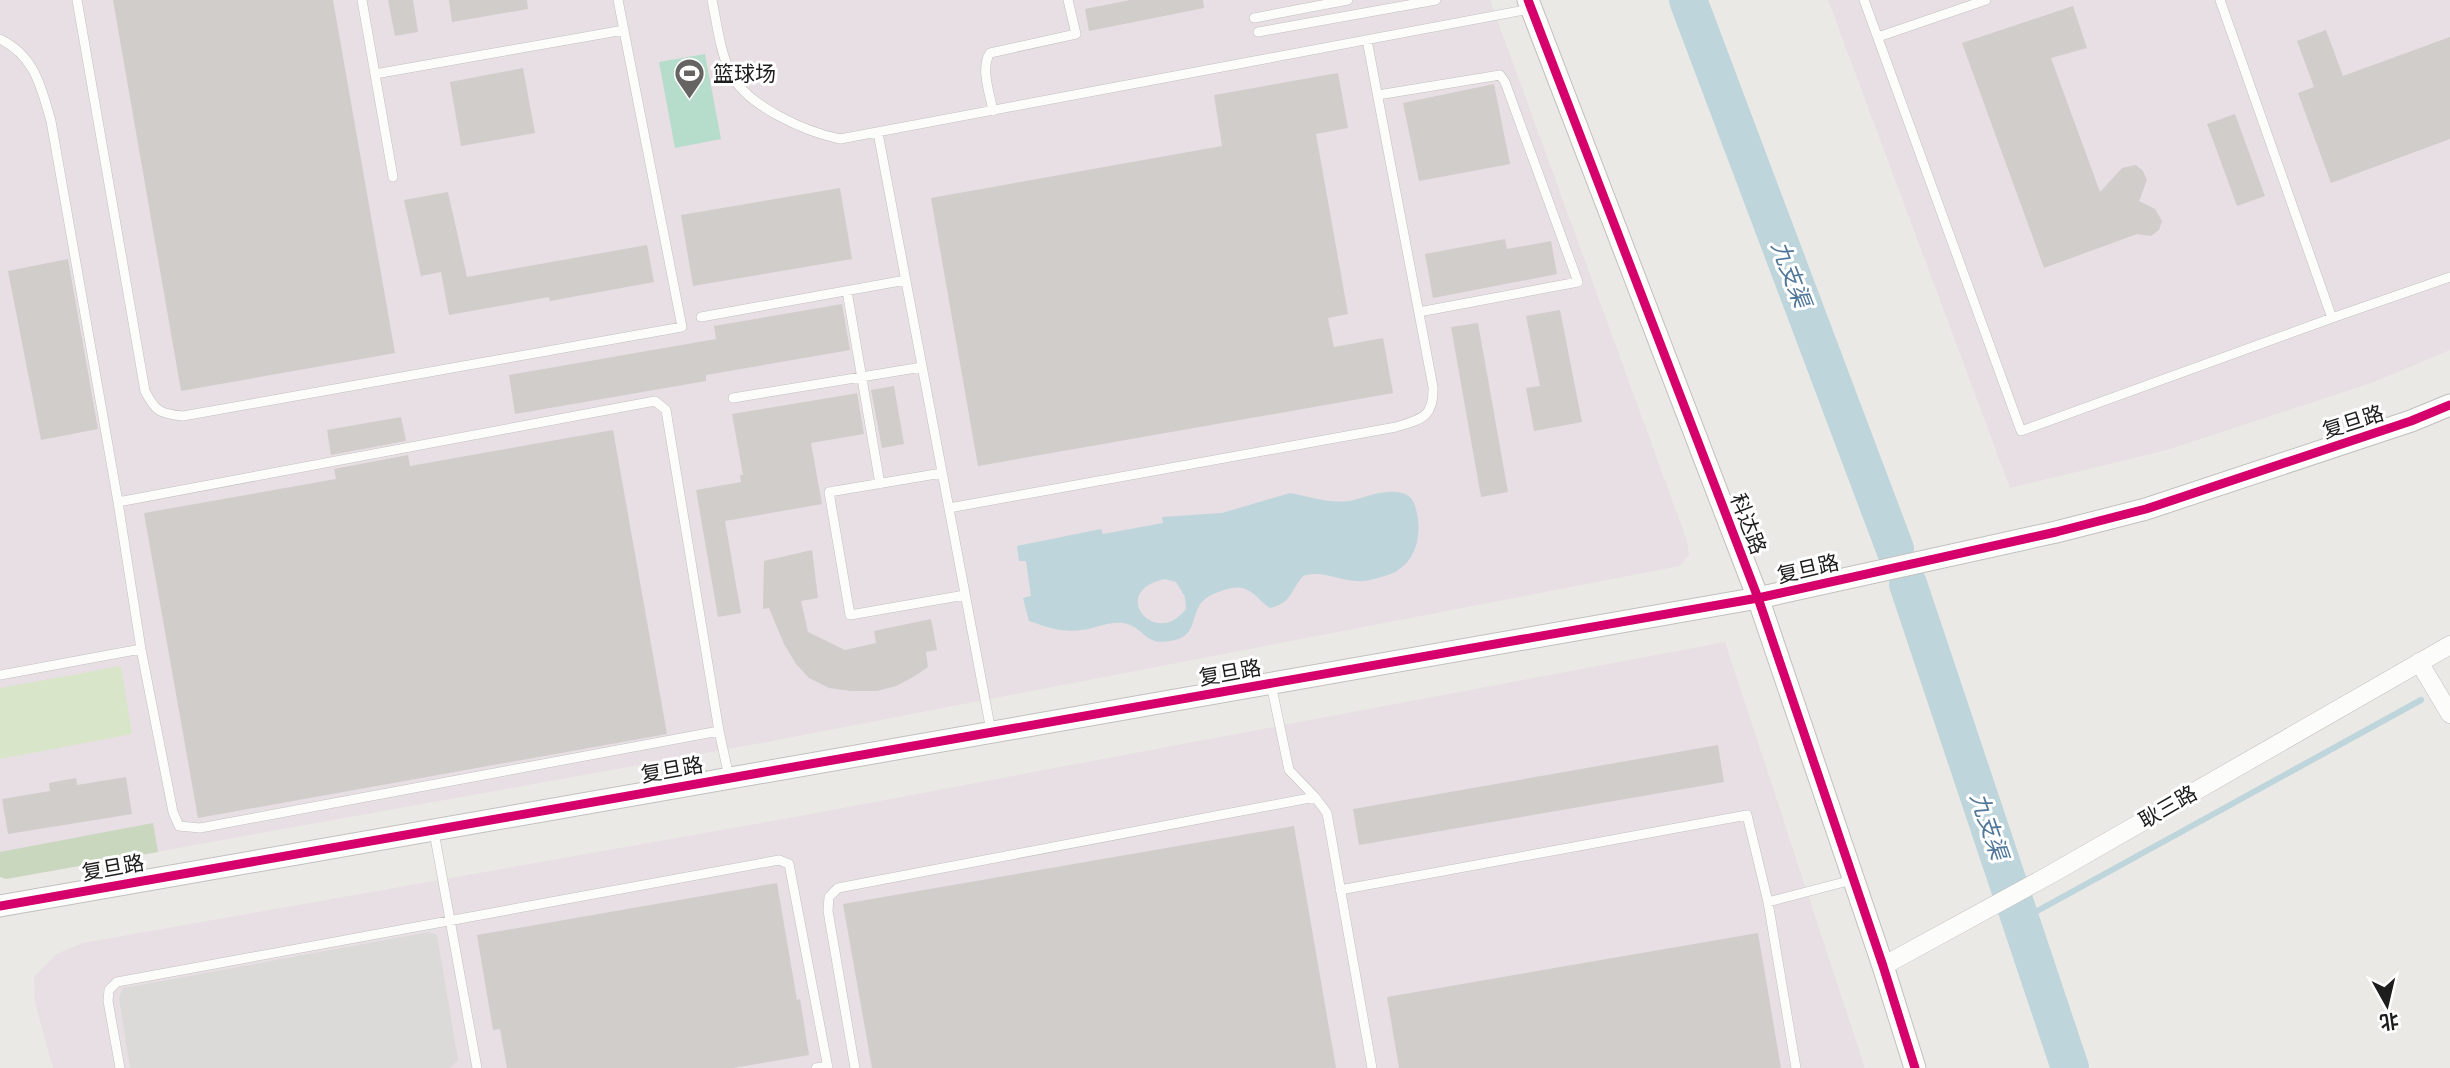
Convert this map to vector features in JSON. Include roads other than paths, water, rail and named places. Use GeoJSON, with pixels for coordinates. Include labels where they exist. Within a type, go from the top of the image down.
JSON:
{"type":"FeatureCollection","features":[{"type":"Feature","properties":{"kind":"street","name":"科达路"},"geometry":{"type":"LineString","coordinates":[[1530,4],[1758,598],[1883,965],[1915,1068]]}},
{"type":"Feature","properties":{"kind":"street","name":"复旦路"},"geometry":{"type":"LineString","coordinates":[[0,906],[1758,598],[2056,532],[2146,509],[2411,421],[2450,405]]}},
{"type":"Feature","properties":{"kind":"street","name":"耿三路"},"geometry":{"type":"LineString","coordinates":[[1883,965],[2053,873],[2450,645]]}},
{"type":"Feature","properties":{"kind":"street"},"geometry":{"type":"LineString","coordinates":[[2419,662],[2450,714]]}},
{"type":"Feature","properties":{"kind":"lane"},"geometry":{"type":"LineString","coordinates":[[77,0],[145,391],[153,406],[165,414],[183,416],[682,327],[618,0]]}},
{"type":"Feature","properties":{"kind":"lane"},"geometry":{"type":"LineString","coordinates":[[362,0],[393,177]]}},
{"type":"Feature","properties":{"kind":"lane"},"geometry":{"type":"LineString","coordinates":[[712,0],[731,75],[746,94],[764,107],[817,134],[840,139],[1367,40],[1530,4]]}},
{"type":"Feature","properties":{"kind":"lane"},"geometry":{"type":"LineString","coordinates":[[993,111],[986,58],[990,53],[1076,34],[1068,0]]}},
{"type":"Feature","properties":{"kind":"lane"},"geometry":{"type":"LineString","coordinates":[[1254,18],[1348,0]]}},
{"type":"Feature","properties":{"kind":"lane"},"geometry":{"type":"LineString","coordinates":[[1258,32],[1436,0]]}},
{"type":"Feature","properties":{"kind":"lane"},"geometry":{"type":"LineString","coordinates":[[1864,0],[2021,431],[2450,277]]}},
{"type":"Feature","properties":{"kind":"lane"},"geometry":{"type":"LineString","coordinates":[[1878,37],[1986,0]]}},
{"type":"Feature","properties":{"kind":"lane"},"geometry":{"type":"LineString","coordinates":[[2222,1],[2332,318]]}},
{"type":"Feature","properties":{"kind":"lane"},"geometry":{"type":"LineString","coordinates":[[375,74],[624,30]]}},
{"type":"Feature","properties":{"kind":"lane"},"geometry":{"type":"LineString","coordinates":[[0,39],[21,51],[30,64],[51,121],[141,649],[173,812],[179,827],[200,828],[719,731]]}},
{"type":"Feature","properties":{"kind":"lane"},"geometry":{"type":"LineString","coordinates":[[949,508],[1396,427],[1424,418],[1433,403],[1433,387],[1367,40]]}},
{"type":"Feature","properties":{"kind":"lane"},"geometry":{"type":"LineString","coordinates":[[1378,95],[1500,75],[1505,82],[1578,282],[1419,312]]}},
{"type":"Feature","properties":{"kind":"lane"},"geometry":{"type":"LineString","coordinates":[[878,133],[991,733]]}},
{"type":"Feature","properties":{"kind":"lane"},"geometry":{"type":"LineString","coordinates":[[701,317],[906,280]]}},
{"type":"Feature","properties":{"kind":"lane"},"geometry":{"type":"LineString","coordinates":[[847,291],[880,484]]}},
{"type":"Feature","properties":{"kind":"lane"},"geometry":{"type":"LineString","coordinates":[[733,398],[922,367]]}},
{"type":"Feature","properties":{"kind":"lane"},"geometry":{"type":"LineString","coordinates":[[118,502],[655,401],[666,410],[729,778]]}},
{"type":"Feature","properties":{"kind":"lane"},"geometry":{"type":"LineString","coordinates":[[942,473],[829,492],[850,615],[965,595]]}},
{"type":"Feature","properties":{"kind":"lane"},"geometry":{"type":"LineString","coordinates":[[0,675],[141,649]]}},
{"type":"Feature","properties":{"kind":"lane"},"geometry":{"type":"LineString","coordinates":[[1271,684],[1289,771],[1327,813],[1372,1068]]}},
{"type":"Feature","properties":{"kind":"lane"},"geometry":{"type":"LineString","coordinates":[[855,1068],[828,911],[829,897],[838,888],[1315,797]]}},
{"type":"Feature","properties":{"kind":"lane"},"geometry":{"type":"LineString","coordinates":[[1340,890],[1747,815],[1768,902],[1796,1068]]}},
{"type":"Feature","properties":{"kind":"lane"},"geometry":{"type":"LineString","coordinates":[[433,830],[477,1068]]}},
{"type":"Feature","properties":{"kind":"lane"},"geometry":{"type":"LineString","coordinates":[[120,1068],[108,1001],[109,990],[117,982],[785,860],[789,864],[828,1067],[816,1068]]}},
{"type":"Feature","properties":{"kind":"lane"},"geometry":{"type":"LineString","coordinates":[[1768,902],[1854,879]]}},
{"type":"Feature","properties":{"kind":"water"},"geometry":{"type":"Polygon","coordinates":[[[1290,493],[1338,502],[1380,493],[1401,493],[1413,501],[1417,513],[1417,541],[1410,558],[1397,571],[1372,580],[1360,581],[1323,575],[1303,576],[1287,600],[1270,608],[1249,590],[1240,588],[1226,589],[1211,595],[1198,608],[1187,634],[1175,640],[1156,641],[1137,628],[1123,623],[1068,631],[1029,621],[1023,598],[1031,596],[1026,561],[1019,561],[1017,546],[1101,529],[1103,534],[1163,523],[1162,517],[1222,513],[1290,493]],[[1165,579],[1148,585],[1139,595],[1138,605],[1142,614],[1150,621],[1161,623],[1174,620],[1186,609],[1185,597],[1176,582],[1165,579]]]}},
{"type":"Feature","properties":{"kind":"waterway","name":"九支渠"},"geometry":{"type":"LineString","coordinates":[[1688,0],[1895,549]]}},
{"type":"Feature","properties":{"kind":"waterway","name":"九支渠"},"geometry":{"type":"LineString","coordinates":[[1908,584],[2070,1068]]}},
{"type":"Feature","properties":{"kind":"waterway"},"geometry":{"type":"LineString","coordinates":[[2021,920],[2421,700]]}},
{"type":"Feature","properties":{"kind":"place","name":"篮球场"},"geometry":{"type":"Point","coordinates":[690,101]}}]}
